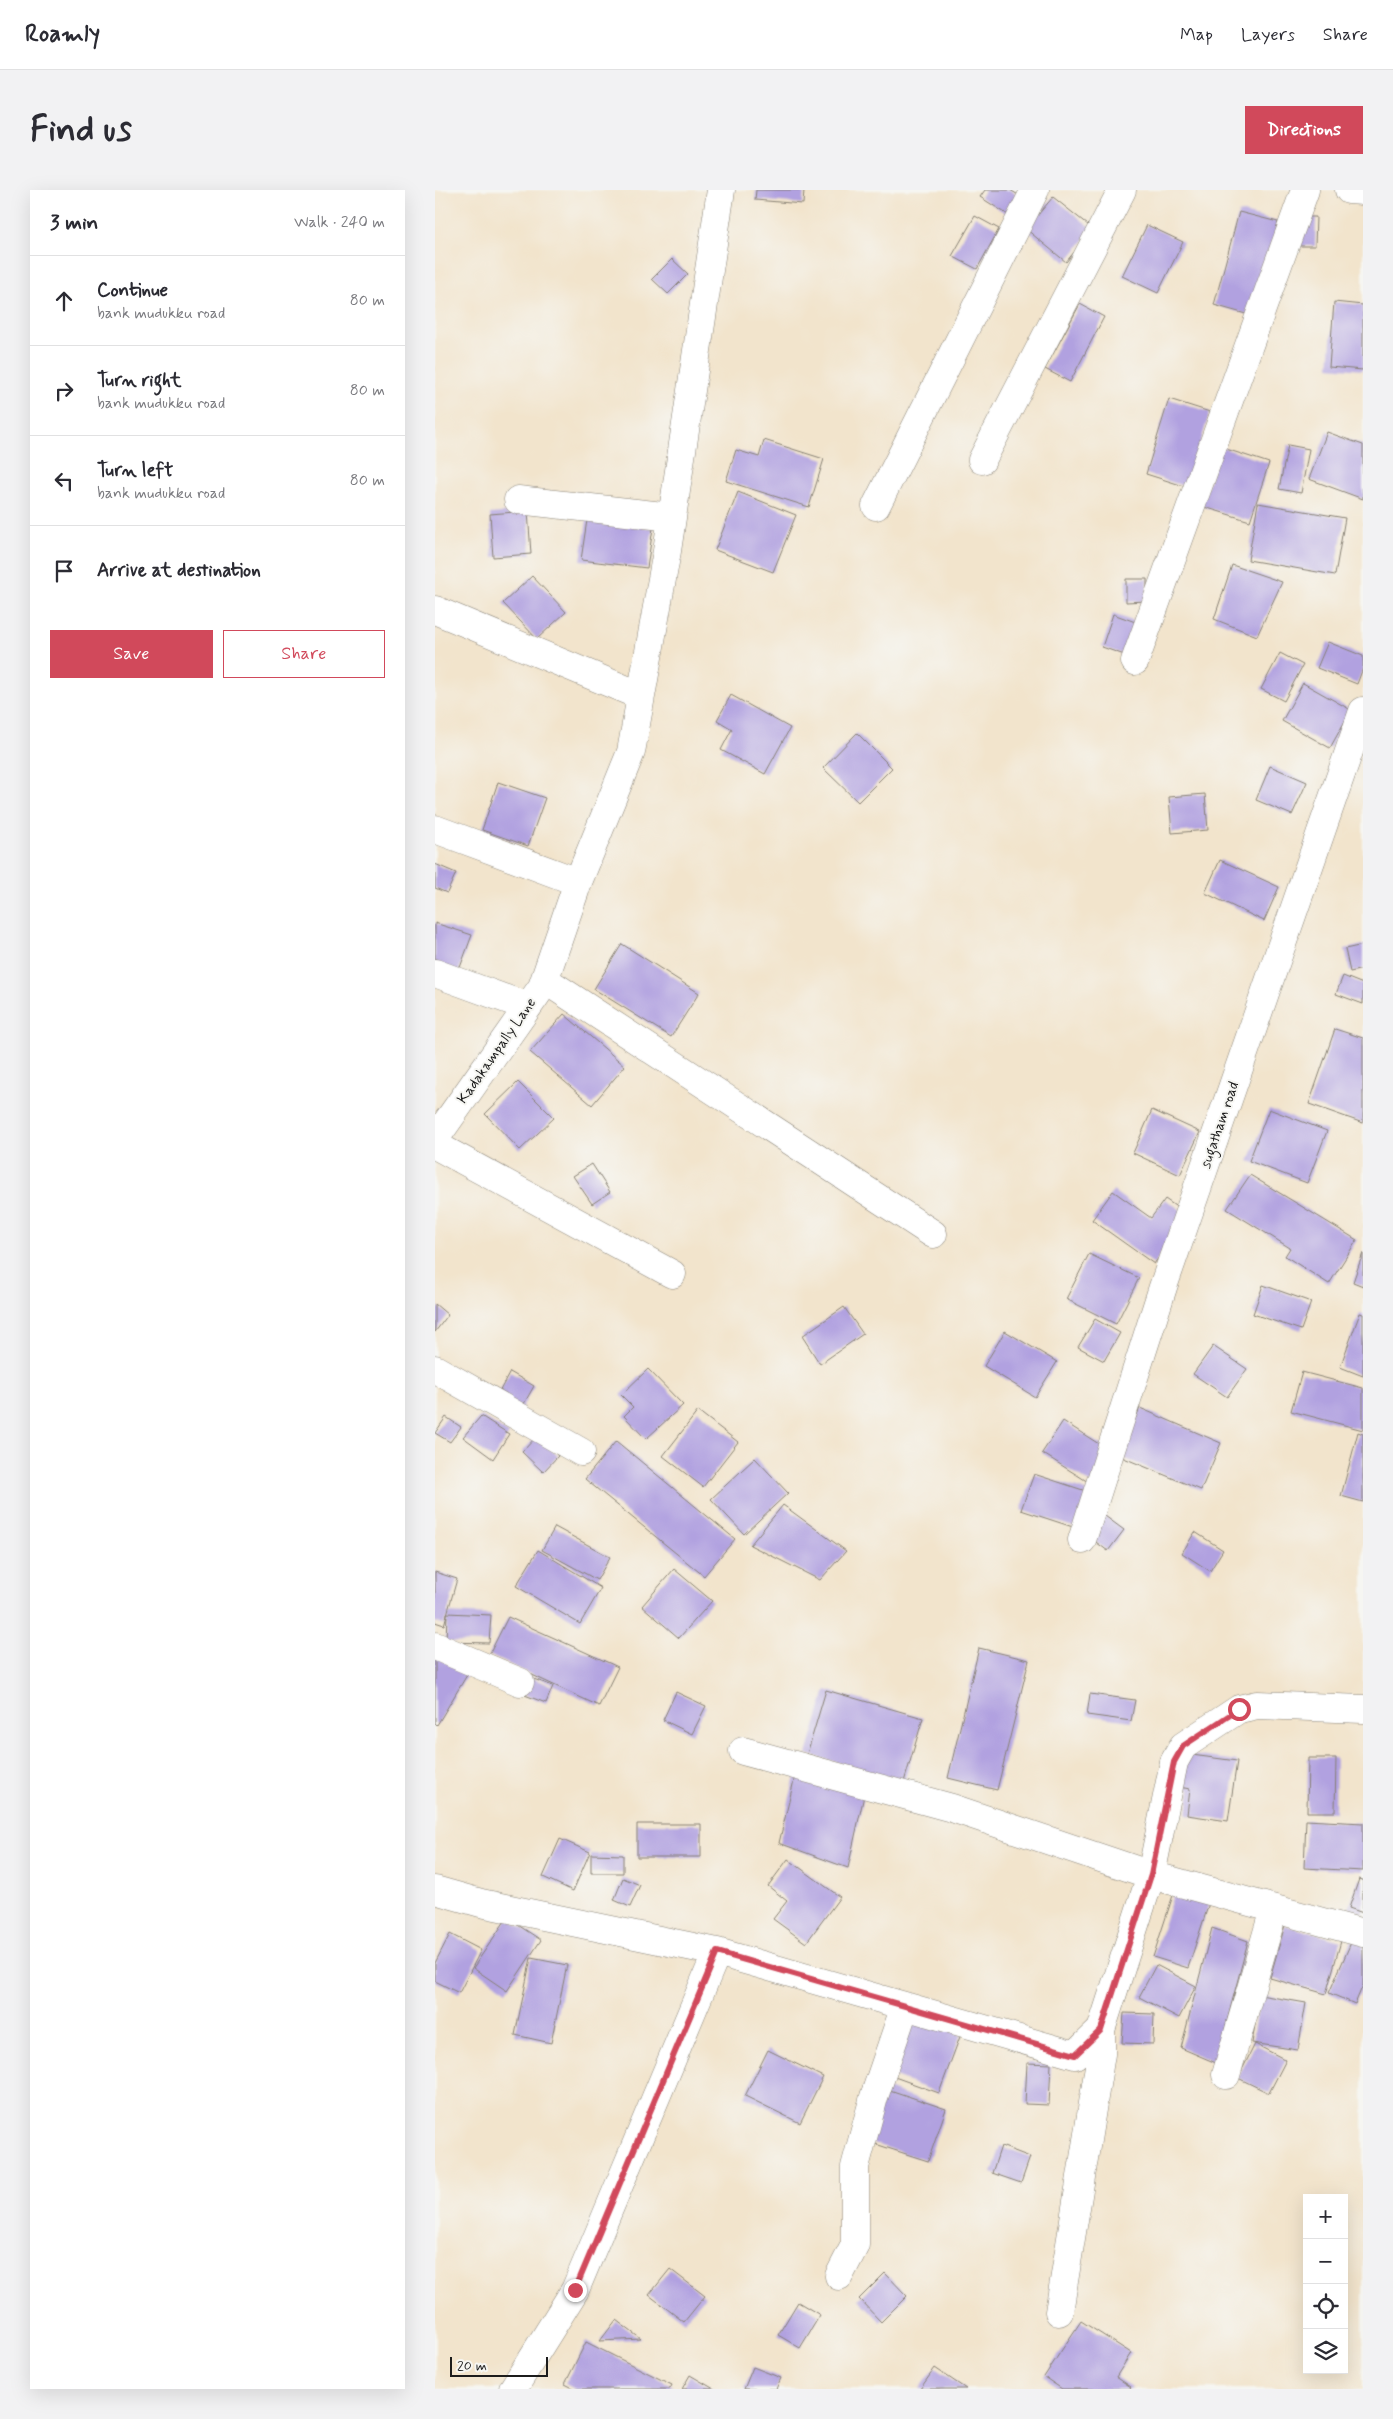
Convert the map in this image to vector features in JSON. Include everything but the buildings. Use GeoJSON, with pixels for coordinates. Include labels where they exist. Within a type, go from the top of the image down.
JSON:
{"type":"FeatureCollection","features":[{"type":"Feature","properties":{"kind":"street","name":"Kadakampally Lane"},"geometry":{"type":"LineString","coordinates":[[435,1139],[538,991],[578,882],[631,752],[672,518],[721,190]]}},
{"type":"Feature","properties":{"kind":"street"},"geometry":{"type":"LineString","coordinates":[[876,506],[1035,190]]}},
{"type":"Feature","properties":{"kind":"street"},"geometry":{"type":"LineString","coordinates":[[982,460],[1122,190]]}},
{"type":"Feature","properties":{"kind":"street"},"geometry":{"type":"LineString","coordinates":[[1135,660],[1305,190]]}},
{"type":"Feature","properties":{"kind":"street"},"geometry":{"type":"LineString","coordinates":[[1349,190],[1363,191]]}},
{"type":"Feature","properties":{"kind":"street"},"geometry":{"type":"LineString","coordinates":[[518,500],[672,518]]}},
{"type":"Feature","properties":{"kind":"street"},"geometry":{"type":"LineString","coordinates":[[435,610],[641,696]]}},
{"type":"Feature","properties":{"kind":"street","name":"sugatham road"},"geometry":{"type":"LineString","coordinates":[[1082,1540],[1163,1287],[1363,711]]}},
{"type":"Feature","properties":{"kind":"street"},"geometry":{"type":"LineString","coordinates":[[435,829],[578,882]]}},
{"type":"Feature","properties":{"kind":"street"},"geometry":{"type":"LineString","coordinates":[[435,973],[538,991],[933,1234]]}},
{"type":"Feature","properties":{"kind":"street"},"geometry":{"type":"LineString","coordinates":[[435,1145],[672,1274]]}},
{"type":"Feature","properties":{"kind":"street"},"geometry":{"type":"LineString","coordinates":[[435,1369],[581,1452]]}},
{"type":"Feature","properties":{"kind":"street"},"geometry":{"type":"LineString","coordinates":[[435,1646],[520,1682]]}},
{"type":"Feature","properties":{"kind":"street"},"geometry":{"type":"LineString","coordinates":[[1059,2312],[1101,2054],[1101,2030],[1151,1875],[1174,1762],[1183,1746],[1239,1709],[1257,1705],[1363,1709]]}},
{"type":"Feature","properties":{"kind":"street"},"geometry":{"type":"LineString","coordinates":[[743,1751],[952,1808],[1151,1875],[1363,1933]]}},
{"type":"Feature","properties":{"kind":"street"},"geometry":{"type":"LineString","coordinates":[[435,1890],[481,1903],[717,1952],[1075,2055],[1101,2030]]}},
{"type":"Feature","properties":{"kind":"street"},"geometry":{"type":"LineString","coordinates":[[1226,2075],[1274,1909]]}},
{"type":"Feature","properties":{"kind":"street"},"geometry":{"type":"LineString","coordinates":[[513,2389],[575,2290],[717,1952]]}},
{"type":"Feature","properties":{"kind":"street"},"geometry":{"type":"LineString","coordinates":[[839,2276],[855,2245],[855,2167],[874,2097],[905,2006]]}},
{"type":"Feature","properties":{"kind":"route"},"geometry":{"type":"LineString","coordinates":[[575,2290],[717,1952],[1075,2055],[1101,2030],[1151,1875],[1174,1762],[1183,1746],[1239,1709]]}}]}
